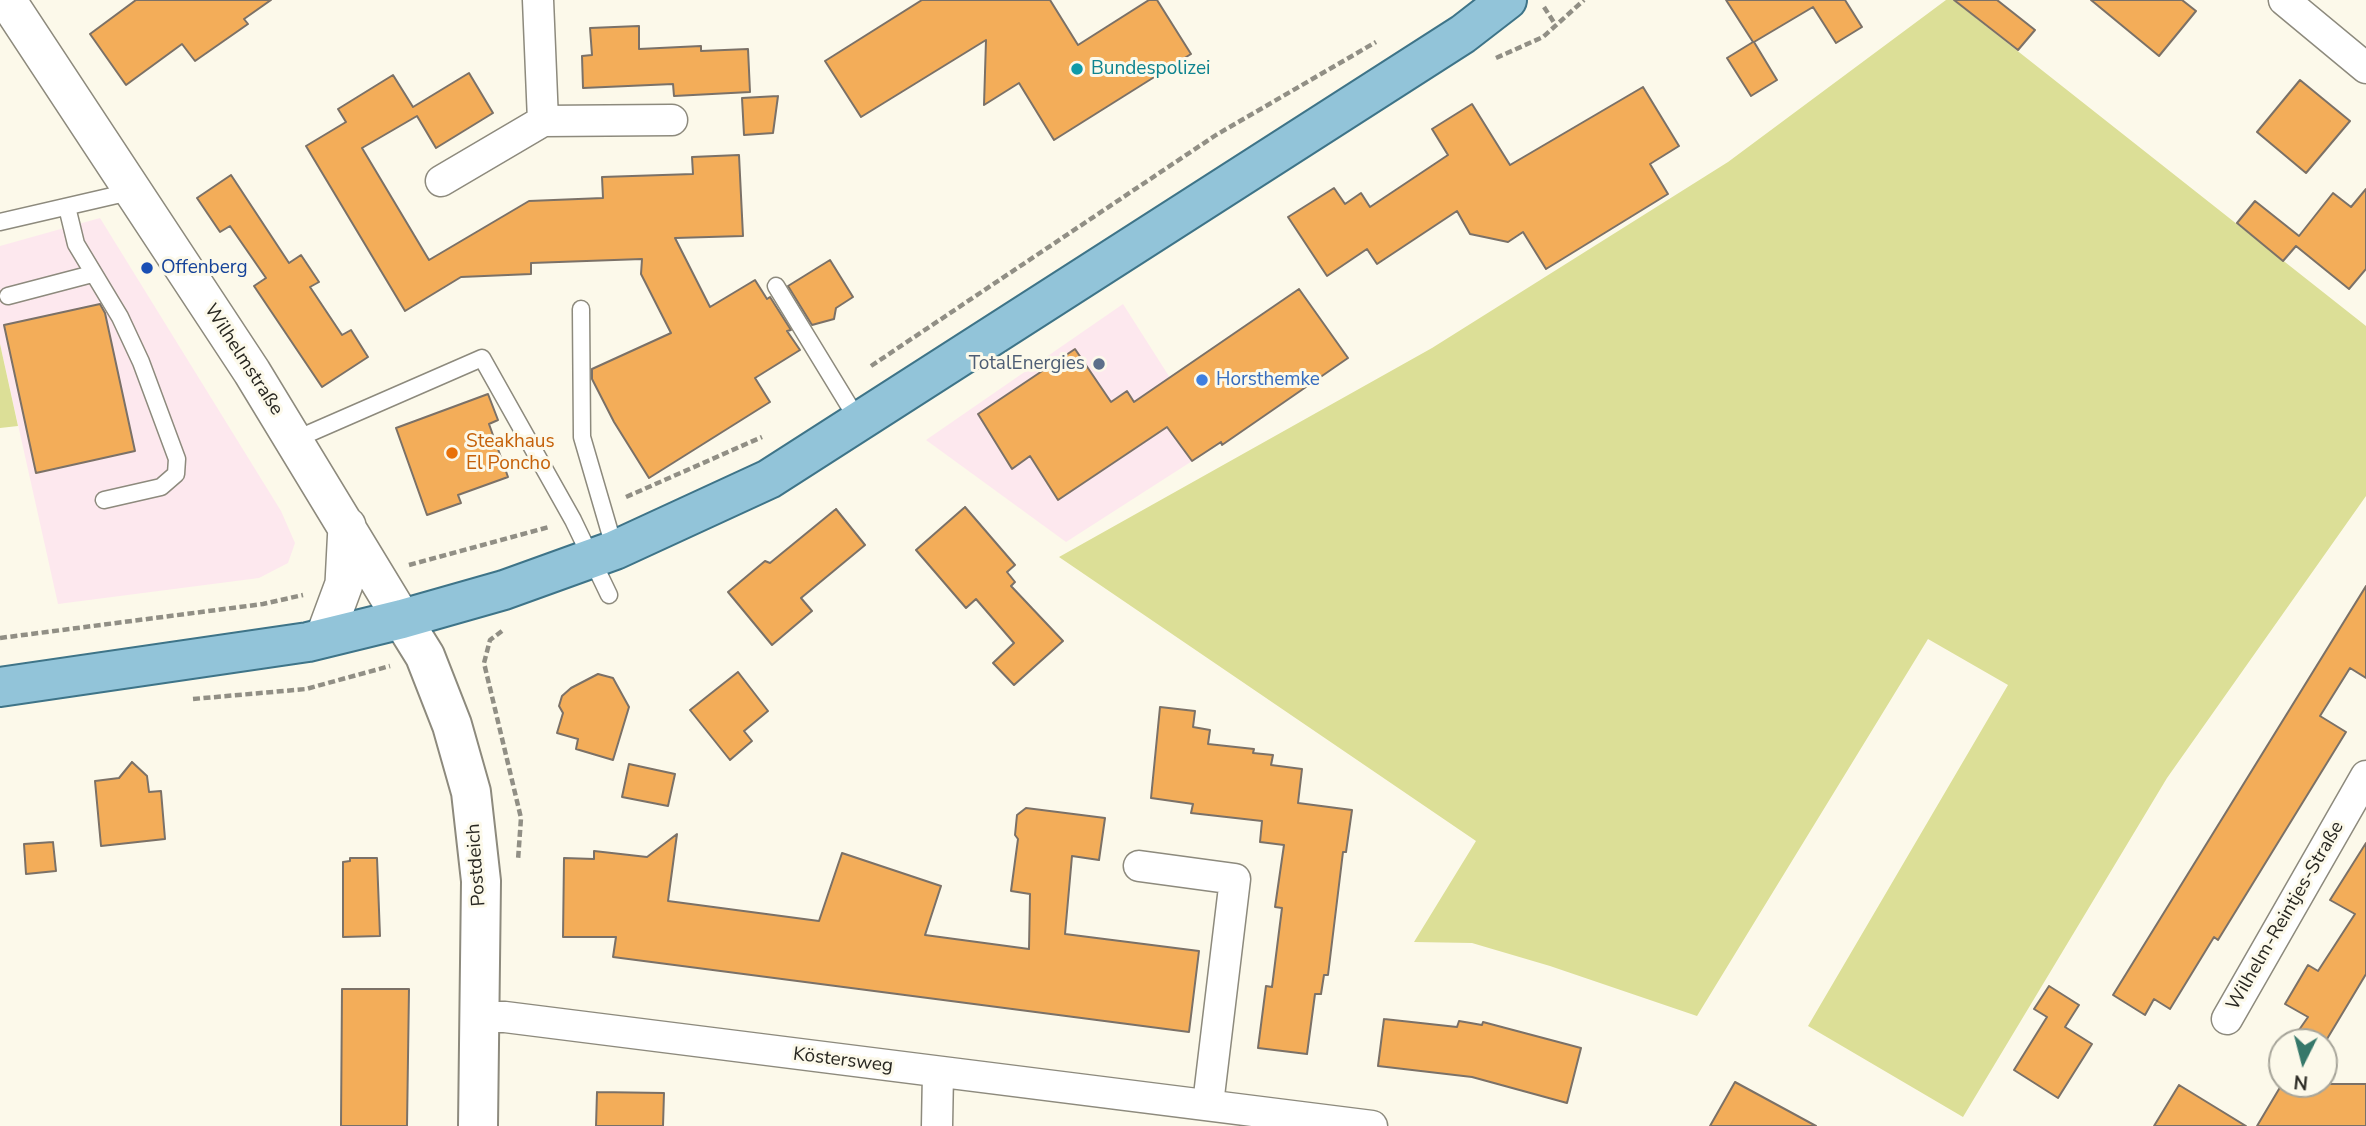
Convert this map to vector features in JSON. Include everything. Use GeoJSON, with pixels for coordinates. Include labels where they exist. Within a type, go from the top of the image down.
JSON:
{"type":"FeatureCollection","features":[{"type":"Feature","properties":{"kind":"main road"},"geometry":{"type":"LineString","coordinates":[[0,687],[324,638],[402,619],[604,554],[769,479],[849,406],[1463,34],[1507,0]]}},
{"type":"Feature","properties":{"kind":"main road","name":"Postdeich"},"geometry":{"type":"LineString","coordinates":[[402,619],[425,656],[452,724],[471,792],[481,881],[478,1126]]}},
{"type":"Feature","properties":{"kind":"street","name":"Wilhelmstraße"},"geometry":{"type":"LineString","coordinates":[[7,0],[134,191],[347,526],[360,579]]}},
{"type":"Feature","properties":{"kind":"street"},"geometry":{"type":"LineString","coordinates":[[538,0],[543,121]]}},
{"type":"Feature","properties":{"kind":"street"},"geometry":{"type":"LineString","coordinates":[[2284,0],[2366,68]]}},
{"type":"Feature","properties":{"kind":"street"},"geometry":{"type":"LineString","coordinates":[[441,181],[543,121],[672,120]]}},
{"type":"Feature","properties":{"kind":"street"},"geometry":{"type":"LineString","coordinates":[[324,638],[360,579],[402,619]]}},
{"type":"Feature","properties":{"kind":"street","name":"Wilhelm-Reintjes-Straße"},"geometry":{"type":"LineString","coordinates":[[2227,1019],[2366,776]]}},
{"type":"Feature","properties":{"kind":"street"},"geometry":{"type":"LineString","coordinates":[[1139,866],[1235,879],[1208,1104]]}},
{"type":"Feature","properties":{"kind":"street","name":"Köstersweg"},"geometry":{"type":"LineString","coordinates":[[479,1017],[505,1017],[1372,1126]]}},
{"type":"Feature","properties":{"kind":"street"},"geometry":{"type":"LineString","coordinates":[[937,1126],[938,1073]]}},
{"type":"Feature","properties":{"kind":"lane"},"geometry":{"type":"LineString","coordinates":[[0,222],[134,191]]}},
{"type":"Feature","properties":{"kind":"lane"},"geometry":{"type":"LineString","coordinates":[[67,207],[76,244],[120,317],[142,362],[177,459],[176,474],[161,487],[104,500]]}},
{"type":"Feature","properties":{"kind":"lane"},"geometry":{"type":"LineString","coordinates":[[8,296],[92,274]]}},
{"type":"Feature","properties":{"kind":"lane"},"geometry":{"type":"LineString","coordinates":[[776,286],[849,406]]}},
{"type":"Feature","properties":{"kind":"lane"},"geometry":{"type":"LineString","coordinates":[[581,309],[582,438],[602,508],[609,595]]}},
{"type":"Feature","properties":{"kind":"lane"},"geometry":{"type":"LineString","coordinates":[[294,440],[482,358],[573,520],[604,554]]}},
{"type":"Feature","properties":{"kind":"path"},"geometry":{"type":"LineString","coordinates":[[1540,0],[1555,24]]}},
{"type":"Feature","properties":{"kind":"path"},"geometry":{"type":"LineString","coordinates":[[849,406],[906,340],[1216,135],[1385,37]]}},
{"type":"Feature","properties":{"kind":"path"},"geometry":{"type":"LineString","coordinates":[[602,508],[764,436]]}},
{"type":"Feature","properties":{"kind":"path"},"geometry":{"type":"LineString","coordinates":[[0,638],[263,604],[573,520]]}},
{"type":"Feature","properties":{"kind":"shaded area"},"geometry":{"type":"Polygon","coordinates":[[[100,218],[281,511],[295,543],[288,563],[259,578],[58,604],[0,344],[0,246],[100,218]]]}},
{"type":"Feature","properties":{"kind":"shaded area","name":"TotalEnergies"},"geometry":{"type":"Polygon","coordinates":[[[1123,304],[1214,447],[1066,542],[926,440],[1123,304]]]}},
{"type":"Feature","properties":{"kind":"green space"},"geometry":{"type":"Polygon","coordinates":[[[1946,0],[1953,0],[2366,326],[2366,496],[2167,778],[1963,1117],[1808,1026],[2008,685],[1928,639],[1697,1016],[1550,966],[1472,943],[1414,942],[1476,841],[1059,557],[1432,348],[1728,162],[1946,0]]]}},
{"type":"Feature","properties":{"kind":"green space"},"geometry":{"type":"Polygon","coordinates":[[[0,344],[18,426],[0,428],[0,344]]]}},
{"type":"Feature","properties":{"kind":"building"},"geometry":{"type":"Polygon","coordinates":[[[136,0],[271,0],[244,19],[248,24],[195,61],[182,44],[126,85],[90,34],[136,0]]]}},
{"type":"Feature","properties":{"kind":"building","name":"Bundespolizei"},"geometry":{"type":"Polygon","coordinates":[[[922,0],[1050,0],[1078,45],[1149,0],[1157,0],[1191,54],[1054,140],[1019,83],[984,105],[986,40],[861,117],[825,61],[922,0]]]}},
{"type":"Feature","properties":{"kind":"building"},"geometry":{"type":"Polygon","coordinates":[[[1726,0],[1845,0],[1862,27],[1836,43],[1813,7],[1754,42],[1777,80],[1751,96],[1727,58],[1753,42],[1726,0]]]}},
{"type":"Feature","properties":{"kind":"building"},"geometry":{"type":"Polygon","coordinates":[[[1954,0],[1997,0],[2035,30],[2018,50],[1954,0]]]}},
{"type":"Feature","properties":{"kind":"building"},"geometry":{"type":"Polygon","coordinates":[[[2091,0],[2182,0],[2196,11],[2159,56],[2091,0]]]}},
{"type":"Feature","properties":{"kind":"building"},"geometry":{"type":"Polygon","coordinates":[[[639,26],[639,49],[701,46],[701,51],[748,49],[750,92],[674,96],[673,84],[583,88],[582,56],[592,55],[590,28],[639,26]]]}},
{"type":"Feature","properties":{"kind":"building"},"geometry":{"type":"Polygon","coordinates":[[[469,73],[493,113],[436,148],[417,116],[362,148],[429,260],[529,201],[603,198],[602,177],[693,174],[692,157],[739,155],[743,236],[675,238],[710,307],[755,280],[767,299],[770,297],[791,330],[787,331],[800,350],[755,378],[770,402],[649,478],[614,422],[592,379],[592,369],[671,333],[641,274],[642,259],[531,263],[531,274],[461,277],[405,311],[306,146],[346,122],[338,109],[393,75],[413,107],[469,73]]]}},
{"type":"Feature","properties":{"kind":"building"},"geometry":{"type":"Polygon","coordinates":[[[2300,80],[2350,121],[2306,173],[2257,132],[2300,80]]]}},
{"type":"Feature","properties":{"kind":"building"},"geometry":{"type":"Polygon","coordinates":[[[1643,87],[1679,146],[1650,164],[1668,194],[1546,269],[1523,232],[1508,242],[1470,234],[1457,211],[1377,264],[1367,249],[1327,276],[1288,217],[1334,188],[1345,204],[1361,193],[1370,207],[1448,155],[1432,129],[1472,104],[1510,165],[1643,87]]]}},
{"type":"Feature","properties":{"kind":"building"},"geometry":{"type":"Polygon","coordinates":[[[778,96],[773,133],[744,135],[742,98],[778,96]]]}},
{"type":"Feature","properties":{"kind":"building"},"geometry":{"type":"Polygon","coordinates":[[[231,175],[289,263],[301,255],[319,282],[310,287],[342,335],[351,330],[368,357],[322,387],[254,286],[266,278],[230,226],[220,232],[197,198],[231,175]]]}},
{"type":"Feature","properties":{"kind":"building"},"geometry":{"type":"Polygon","coordinates":[[[2366,189],[2366,269],[2349,289],[2296,246],[2283,261],[2237,223],[2255,201],[2299,236],[2333,193],[2351,207],[2366,189]]]}},
{"type":"Feature","properties":{"kind":"building"},"geometry":{"type":"Polygon","coordinates":[[[830,260],[853,297],[836,308],[834,319],[812,325],[788,286],[830,260]]]}},
{"type":"Feature","properties":{"kind":"building"},"geometry":{"type":"Polygon","coordinates":[[[1299,289],[1348,358],[1222,445],[1221,442],[1192,461],[1167,427],[1058,500],[1030,456],[1012,469],[978,414],[1075,349],[1111,402],[1127,391],[1134,402],[1299,289]]]}},
{"type":"Feature","properties":{"kind":"building"},"geometry":{"type":"Polygon","coordinates":[[[100,304],[105,313],[135,451],[36,473],[4,325],[100,304]]]}},
{"type":"Feature","properties":{"kind":"building","name":"Steakhaus El Poncho"},"geometry":{"type":"Polygon","coordinates":[[[488,394],[498,420],[489,424],[508,477],[458,495],[461,503],[427,515],[396,428],[488,394]]]}},
{"type":"Feature","properties":{"kind":"building"},"geometry":{"type":"Polygon","coordinates":[[[965,507],[1015,565],[1007,572],[1015,582],[1011,586],[1063,641],[1014,685],[993,663],[1014,643],[976,599],[966,608],[916,550],[965,507]]]}},
{"type":"Feature","properties":{"kind":"building"},"geometry":{"type":"Polygon","coordinates":[[[836,509],[865,545],[801,598],[812,611],[772,645],[728,592],[765,561],[770,563],[836,509]]]}},
{"type":"Feature","properties":{"kind":"building"},"geometry":{"type":"Polygon","coordinates":[[[2366,586],[2366,678],[2350,668],[2320,716],[2346,732],[2218,940],[2214,937],[2170,1009],[2154,999],[2145,1015],[2113,995],[2366,586]]]}},
{"type":"Feature","properties":{"kind":"building"},"geometry":{"type":"Polygon","coordinates":[[[738,672],[768,711],[744,731],[752,741],[730,760],[690,710],[738,672]]]}},
{"type":"Feature","properties":{"kind":"building"},"geometry":{"type":"Polygon","coordinates":[[[598,674],[613,678],[629,707],[613,760],[576,749],[578,739],[557,733],[563,713],[559,706],[562,696],[571,688],[598,674]]]}},
{"type":"Feature","properties":{"kind":"building"},"geometry":{"type":"Polygon","coordinates":[[[1160,707],[1195,711],[1193,727],[1210,730],[1208,744],[1254,749],[1253,753],[1273,755],[1271,765],[1302,769],[1298,803],[1352,810],[1346,852],[1343,852],[1328,975],[1324,975],[1321,994],[1315,994],[1307,1054],[1258,1048],[1266,986],[1272,987],[1282,908],[1275,907],[1284,845],[1260,842],[1262,821],[1191,813],[1193,804],[1151,798],[1160,707]]]}},
{"type":"Feature","properties":{"kind":"building"},"geometry":{"type":"Polygon","coordinates":[[[132,762],[147,776],[149,792],[161,791],[165,839],[101,846],[95,781],[119,778],[132,762]]]}},
{"type":"Feature","properties":{"kind":"building"},"geometry":{"type":"Polygon","coordinates":[[[629,764],[675,774],[668,806],[622,797],[629,764]]]}},
{"type":"Feature","properties":{"kind":"building"},"geometry":{"type":"Polygon","coordinates":[[[1026,808],[1105,818],[1099,860],[1072,856],[1065,934],[1199,951],[1189,1032],[613,957],[616,937],[563,937],[564,858],[594,859],[594,851],[647,857],[677,834],[668,901],[819,921],[842,853],[941,886],[925,935],[1029,949],[1030,894],[1011,891],[1018,839],[1015,835],[1017,815],[1026,808]]]}},
{"type":"Feature","properties":{"kind":"building"},"geometry":{"type":"Polygon","coordinates":[[[53,842],[56,871],[26,874],[24,844],[53,842]]]}},
{"type":"Feature","properties":{"kind":"building"},"geometry":{"type":"Polygon","coordinates":[[[2366,843],[2366,974],[2334,1028],[2300,1028],[2308,1017],[2285,1004],[2308,965],[2318,971],[2355,914],[2330,900],[2366,843]]]}},
{"type":"Feature","properties":{"kind":"building"},"geometry":{"type":"Polygon","coordinates":[[[350,858],[377,858],[380,936],[343,937],[343,862],[350,861],[350,858]]]}},
{"type":"Feature","properties":{"kind":"building"},"geometry":{"type":"Polygon","coordinates":[[[2049,986],[2079,1005],[2065,1027],[2092,1044],[2058,1098],[2014,1070],[2047,1017],[2034,1009],[2049,986]]]}},
{"type":"Feature","properties":{"kind":"building"},"geometry":{"type":"Polygon","coordinates":[[[342,989],[409,989],[407,1126],[341,1126],[342,989]]]}},
{"type":"Feature","properties":{"kind":"building"},"geometry":{"type":"Polygon","coordinates":[[[1384,1019],[1457,1027],[1459,1021],[1482,1025],[1483,1022],[1581,1048],[1567,1103],[1472,1077],[1378,1066],[1384,1019]]]}},
{"type":"Feature","properties":{"kind":"building"},"geometry":{"type":"Polygon","coordinates":[[[1735,1082],[1816,1126],[1710,1126],[1735,1082]]]}},
{"type":"Feature","properties":{"kind":"building"},"geometry":{"type":"Polygon","coordinates":[[[2338,1084],[2366,1084],[2366,1126],[2257,1126],[2274,1098],[2338,1098],[2338,1084]]]}},
{"type":"Feature","properties":{"kind":"building"},"geometry":{"type":"Polygon","coordinates":[[[2179,1085],[2246,1126],[2154,1126],[2179,1085]]]}},
{"type":"Feature","properties":{"kind":"building"},"geometry":{"type":"Polygon","coordinates":[[[597,1092],[664,1093],[663,1126],[596,1126],[597,1092]]]}},
{"type":"Feature","properties":{"kind":"place","name":"Bundespolizei"},"geometry":{"type":"Point","coordinates":[1077,69]}},
{"type":"Feature","properties":{"kind":"place","name":"Offenberg"},"geometry":{"type":"Point","coordinates":[147,268]}},
{"type":"Feature","properties":{"kind":"place","name":"TotalEnergies"},"geometry":{"type":"Point","coordinates":[1099,364]}},
{"type":"Feature","properties":{"kind":"place","name":"Horsthemke"},"geometry":{"type":"Point","coordinates":[1202,380]}},
{"type":"Feature","properties":{"kind":"place","name":"Steakhaus El Poncho"},"geometry":{"type":"Point","coordinates":[452,453]}}]}
